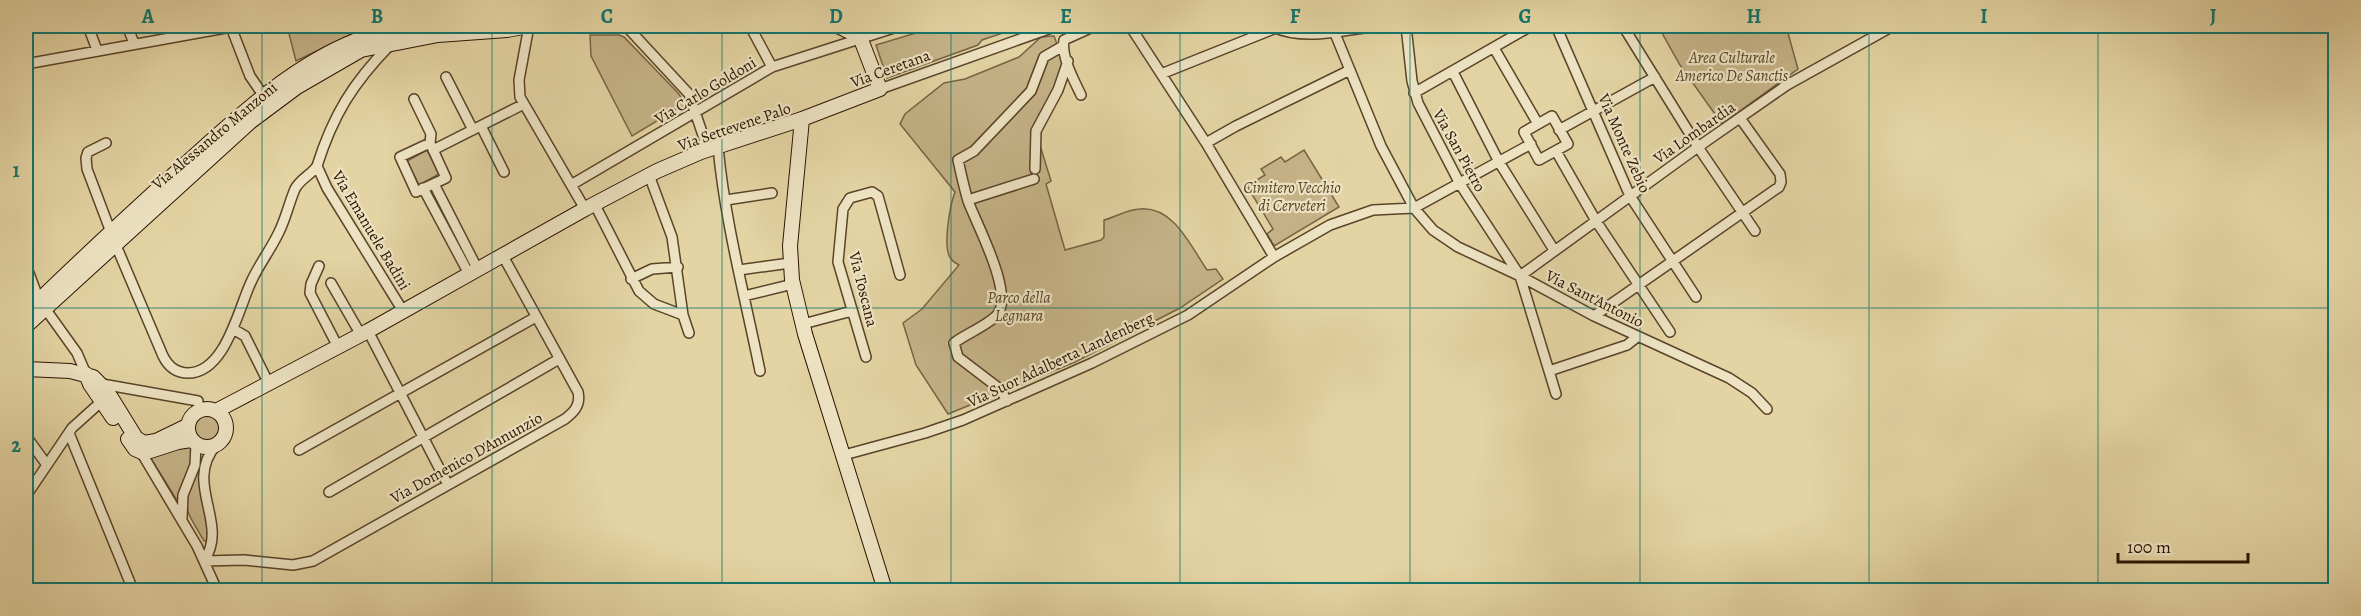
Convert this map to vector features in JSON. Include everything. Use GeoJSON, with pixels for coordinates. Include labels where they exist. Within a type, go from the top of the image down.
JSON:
{"type":"FeatureCollection","features":[{"type":"Feature","properties":{"kind":"street"},"geometry":{"type":"LineString","coordinates":[[88,26],[97,50]]}},
{"type":"Feature","properties":{"kind":"street"},"geometry":{"type":"LineString","coordinates":[[127,26],[134,43]]}},
{"type":"Feature","properties":{"kind":"street","name":"Via Alessandro Manzoni"},"geometry":{"type":"LineString","coordinates":[[26,327],[43,304],[263,95],[298,71],[358,40],[394,30],[438,26]]}},
{"type":"Feature","properties":{"kind":"street"},"geometry":{"type":"LineString","coordinates":[[529,26],[519,84],[519,94],[524,104],[571,185],[590,206],[620,251],[631,279],[639,291],[651,302],[683,315]]}},
{"type":"Feature","properties":{"kind":"street","name":"Via Alessandro Manzoni"},"geometry":{"type":"LineString","coordinates":[[113,236],[280,99],[352,53],[391,43],[456,33],[513,30],[529,26]]}},
{"type":"Feature","properties":{"kind":"street"},"geometry":{"type":"LineString","coordinates":[[626,26],[685,88],[713,148],[726,200],[760,371]]}},
{"type":"Feature","properties":{"kind":"street"},"geometry":{"type":"LineString","coordinates":[[750,26],[772,68]]}},
{"type":"Feature","properties":{"kind":"street"},"geometry":{"type":"LineString","coordinates":[[838,26],[860,37],[880,88]]}},
{"type":"Feature","properties":{"kind":"street","name":"Via Carlo Goldoni"},"geometry":{"type":"LineString","coordinates":[[571,185],[772,68],[860,37],[900,26]]}},
{"type":"Feature","properties":{"kind":"street","name":"Via Ceretana"},"geometry":{"type":"LineString","coordinates":[[802,119],[880,88],[1057,26]]}},
{"type":"Feature","properties":{"kind":"street"},"geometry":{"type":"LineString","coordinates":[[1082,95],[1063,46],[1064,40],[1095,26]]}},
{"type":"Feature","properties":{"kind":"street"},"geometry":{"type":"LineString","coordinates":[[1130,26],[1206,143],[1274,257]]}},
{"type":"Feature","properties":{"kind":"street"},"geometry":{"type":"LineString","coordinates":[[1161,74],[1273,27],[1298,34],[1378,26]]}},
{"type":"Feature","properties":{"kind":"street","name":"Via San Pietro"},"geometry":{"type":"LineString","coordinates":[[1406,26],[1414,93],[1460,184],[1520,276]]}},
{"type":"Feature","properties":{"kind":"street"},"geometry":{"type":"LineString","coordinates":[[1414,93],[1531,26]]}},
{"type":"Feature","properties":{"kind":"street","name":"Via Monte Zebio"},"geometry":{"type":"LineString","coordinates":[[1556,26],[1630,196],[1696,297]]}},
{"type":"Feature","properties":{"kind":"street"},"geometry":{"type":"LineString","coordinates":[[1623,26],[1698,147],[1755,231]]}},
{"type":"Feature","properties":{"kind":"street","name":"Via Lombardia"},"geometry":{"type":"LineString","coordinates":[[1520,276],[1698,147],[1804,74],[1893,26]]}},
{"type":"Feature","properties":{"kind":"street"},"geometry":{"type":"LineString","coordinates":[[26,64],[231,27],[250,76],[263,95]]}},
{"type":"Feature","properties":{"kind":"street","name":"Via Sant'Antonio"},"geometry":{"type":"LineString","coordinates":[[1334,31],[1376,136],[1414,208],[1429,227],[1450,243],[1520,276],[1594,316],[1729,378],[1752,393],[1767,409]]}},
{"type":"Feature","properties":{"kind":"street","name":"Via Emanuele Badini"},"geometry":{"type":"LineString","coordinates":[[391,43],[367,68],[349,92],[333,121],[317,166],[324,184],[403,311]]}},
{"type":"Feature","properties":{"kind":"street"},"geometry":{"type":"LineString","coordinates":[[1007,400],[1000,389],[958,357],[954,343],[997,315],[1001,308],[1002,292],[981,229],[968,200],[958,160],[974,151],[1031,91],[1044,57],[1063,46]]}},
{"type":"Feature","properties":{"kind":"street"},"geometry":{"type":"LineString","coordinates":[[1494,48],[1538,124]]}},
{"type":"Feature","properties":{"kind":"street"},"geometry":{"type":"LineString","coordinates":[[1035,169],[1036,131],[1058,90],[1068,61]]}},
{"type":"Feature","properties":{"kind":"street"},"geometry":{"type":"LineString","coordinates":[[1206,143],[1350,70]]}},
{"type":"Feature","properties":{"kind":"street"},"geometry":{"type":"LineString","coordinates":[[1453,72],[1499,162],[1554,250]]}},
{"type":"Feature","properties":{"kind":"street"},"geometry":{"type":"LineString","coordinates":[[446,77],[504,172]]}},
{"type":"Feature","properties":{"kind":"street"},"geometry":{"type":"LineString","coordinates":[[1559,130],[1655,77]]}},
{"type":"Feature","properties":{"kind":"street"},"geometry":{"type":"LineString","coordinates":[[414,99],[431,134],[431,146],[446,178],[416,192],[400,157],[431,146],[477,128],[524,104]]}},
{"type":"Feature","properties":{"kind":"street"},"geometry":{"type":"LineString","coordinates":[[1552,116],[1559,130],[1568,144],[1539,160],[1524,132],[1552,116]]}},
{"type":"Feature","properties":{"kind":"street"},"geometry":{"type":"LineString","coordinates":[[1594,316],[1742,213],[1782,182],[1780,174],[1740,118]]}},
{"type":"Feature","properties":{"kind":"street","name":"Via Settevene Palo"},"geometry":{"type":"LineString","coordinates":[[216,411],[365,333],[649,175],[713,148],[802,119],[790,263],[793,284],[803,324],[885,591]]}},
{"type":"Feature","properties":{"kind":"street"},"geometry":{"type":"LineString","coordinates":[[106,143],[91,149],[87,155],[86,165],[163,357],[171,368],[188,374],[204,368],[220,353],[233,329],[252,280],[283,225],[296,187],[317,166]]}},
{"type":"Feature","properties":{"kind":"street"},"geometry":{"type":"LineString","coordinates":[[1414,208],[1530,144]]}},
{"type":"Feature","properties":{"kind":"street"},"geometry":{"type":"LineString","coordinates":[[1556,151],[1596,221],[1670,333]]}},
{"type":"Feature","properties":{"kind":"street"},"geometry":{"type":"LineString","coordinates":[[649,175],[670,229],[678,267],[683,315],[689,333]]}},
{"type":"Feature","properties":{"kind":"street"},"geometry":{"type":"LineString","coordinates":[[968,200],[1034,179]]}},
{"type":"Feature","properties":{"kind":"street"},"geometry":{"type":"LineString","coordinates":[[434,184],[474,272]]}},
{"type":"Feature","properties":{"kind":"street"},"geometry":{"type":"LineString","coordinates":[[423,188],[474,272]]}},
{"type":"Feature","properties":{"kind":"street","name":"Via Toscana"},"geometry":{"type":"LineString","coordinates":[[866,357],[840,270],[838,253],[843,209],[850,198],[872,192],[878,196],[900,275]]}},
{"type":"Feature","properties":{"kind":"street"},"geometry":{"type":"LineString","coordinates":[[726,200],[772,193]]}},
{"type":"Feature","properties":{"kind":"street","name":"Via Suor Adalberta Landenberg"},"geometry":{"type":"LineString","coordinates":[[844,455],[937,429],[1122,349],[1173,323],[1274,257],[1330,225],[1359,213],[1381,208],[1414,208]]}},
{"type":"Feature","properties":{"kind":"street","name":"Via Domenico D'Annunzio"},"geometry":{"type":"LineString","coordinates":[[204,561],[244,560],[293,565],[313,561],[565,419],[575,410],[579,395],[503,256]]}},
{"type":"Feature","properties":{"kind":"street"},"geometry":{"type":"LineString","coordinates":[[739,270],[790,263]]}},
{"type":"Feature","properties":{"kind":"street"},"geometry":{"type":"LineString","coordinates":[[26,265],[43,304],[79,357],[90,384],[134,448],[141,452],[182,519],[217,591]]}},
{"type":"Feature","properties":{"kind":"street"},"geometry":{"type":"LineString","coordinates":[[319,266],[311,284],[310,295],[338,347]]}},
{"type":"Feature","properties":{"kind":"street"},"geometry":{"type":"LineString","coordinates":[[631,279],[652,269],[678,267]]}},
{"type":"Feature","properties":{"kind":"street"},"geometry":{"type":"LineString","coordinates":[[1520,276],[1556,394]]}},
{"type":"Feature","properties":{"kind":"street"},"geometry":{"type":"LineString","coordinates":[[331,283],[365,333],[400,393],[448,485]]}},
{"type":"Feature","properties":{"kind":"street"},"geometry":{"type":"LineString","coordinates":[[744,296],[793,284]]}},
{"type":"Feature","properties":{"kind":"street","name":"Via Alessandro Manzoni"},"geometry":{"type":"LineString","coordinates":[[26,313],[43,304]]}},
{"type":"Feature","properties":{"kind":"street"},"geometry":{"type":"LineString","coordinates":[[803,324],[852,311]]}},
{"type":"Feature","properties":{"kind":"street"},"geometry":{"type":"LineString","coordinates":[[299,450],[536,317]]}},
{"type":"Feature","properties":{"kind":"street"},"geometry":{"type":"LineString","coordinates":[[233,329],[245,336],[269,384]]}},
{"type":"Feature","properties":{"kind":"street"},"geometry":{"type":"LineString","coordinates":[[1549,371],[1627,345],[1637,337]]}},
{"type":"Feature","properties":{"kind":"street"},"geometry":{"type":"LineString","coordinates":[[328,492],[559,359]]}},
{"type":"Feature","properties":{"kind":"street"},"geometry":{"type":"LineString","coordinates":[[26,369],[66,370],[86,374],[102,384],[134,435],[142,442],[153,442],[187,426],[192,415],[199,410],[206,408],[216,411],[223,417],[226,427],[224,437],[206,459],[202,472],[213,536],[212,547],[204,561]]}},
{"type":"Feature","properties":{"kind":"street"},"geometry":{"type":"LineString","coordinates":[[102,384],[198,402]]}},
{"type":"Feature","properties":{"kind":"street","name":"Via Settevene Palo"},"geometry":{"type":"LineString","coordinates":[[226,427],[250,393]]}},
{"type":"Feature","properties":{"kind":"street"},"geometry":{"type":"LineString","coordinates":[[26,496],[69,433],[102,401]]}},
{"type":"Feature","properties":{"kind":"street"},"geometry":{"type":"LineString","coordinates":[[182,519],[183,495],[195,465],[194,442],[187,426]]}},
{"type":"Feature","properties":{"kind":"street"},"geometry":{"type":"LineString","coordinates":[[69,433],[133,591]]}},
{"type":"Feature","properties":{"kind":"street"},"geometry":{"type":"LineString","coordinates":[[26,436],[47,465]]}},
{"type":"Feature","properties":{"kind":"street"},"geometry":{"type":"LineString","coordinates":[[141,452],[151,452],[178,442],[194,442],[205,447],[216,446]]}},
{"type":"Feature","properties":{"kind":"green space"},"geometry":{"type":"Polygon","coordinates":[[[287,26],[380,26],[358,31],[296,61],[287,26]]]}},
{"type":"Feature","properties":{"kind":"green space"},"geometry":{"type":"Polygon","coordinates":[[[939,26],[1024,26],[982,40],[978,45],[887,78],[876,45],[939,26]]]}},
{"type":"Feature","properties":{"kind":"green space","name":"Area Culturale Americo De Sanctis"},"geometry":{"type":"Polygon","coordinates":[[[1658,26],[1786,26],[1798,69],[1722,124],[1680,65],[1658,26]]]}},
{"type":"Feature","properties":{"kind":"green space"},"geometry":{"type":"Polygon","coordinates":[[[590,35],[624,37],[678,93],[685,103],[683,108],[680,107],[632,136],[591,56],[590,35]]]}},
{"type":"Feature","properties":{"kind":"green space","name":"Parco della Legnara"},"geometry":{"type":"Polygon","coordinates":[[[1054,36],[1063,60],[1061,77],[1031,131],[1031,173],[1038,172],[1039,142],[1051,181],[1046,184],[1065,250],[1101,240],[1104,237],[1104,220],[1131,210],[1152,210],[1172,221],[1188,240],[1207,270],[1216,269],[1223,279],[1180,308],[1075,362],[948,414],[916,365],[903,323],[922,309],[959,265],[951,259],[947,246],[949,216],[955,192],[900,124],[905,114],[944,83],[965,79],[1019,57],[1041,37],[1054,36]]]}},
{"type":"Feature","properties":{"kind":"green space"},"geometry":{"type":"Polygon","coordinates":[[[427,150],[439,174],[419,185],[407,161],[427,150]]]}},
{"type":"Feature","properties":{"kind":"green space","name":"Cimitero Vecchio di Cerveteri"},"geometry":{"type":"Polygon","coordinates":[[[1304,150],[1339,207],[1274,246],[1267,234],[1273,229],[1247,186],[1265,175],[1261,169],[1281,157],[1285,162],[1304,150]]]}},
{"type":"Feature","properties":{"kind":"green space"},"geometry":{"type":"Polygon","coordinates":[[[206,412],[212,413],[220,421],[220,433],[212,441],[206,442],[200,441],[192,433],[191,427],[192,421],[200,413],[206,412]]]}},
{"type":"Feature","properties":{"kind":"green space"},"geometry":{"type":"Polygon","coordinates":[[[181,445],[191,446],[193,459],[178,502],[150,457],[181,445]]]}},
{"type":"Feature","properties":{"kind":"green space"},"geometry":{"type":"Polygon","coordinates":[[[197,472],[200,473],[209,538],[207,541],[204,541],[187,509],[188,495],[197,472]]]}}]}
